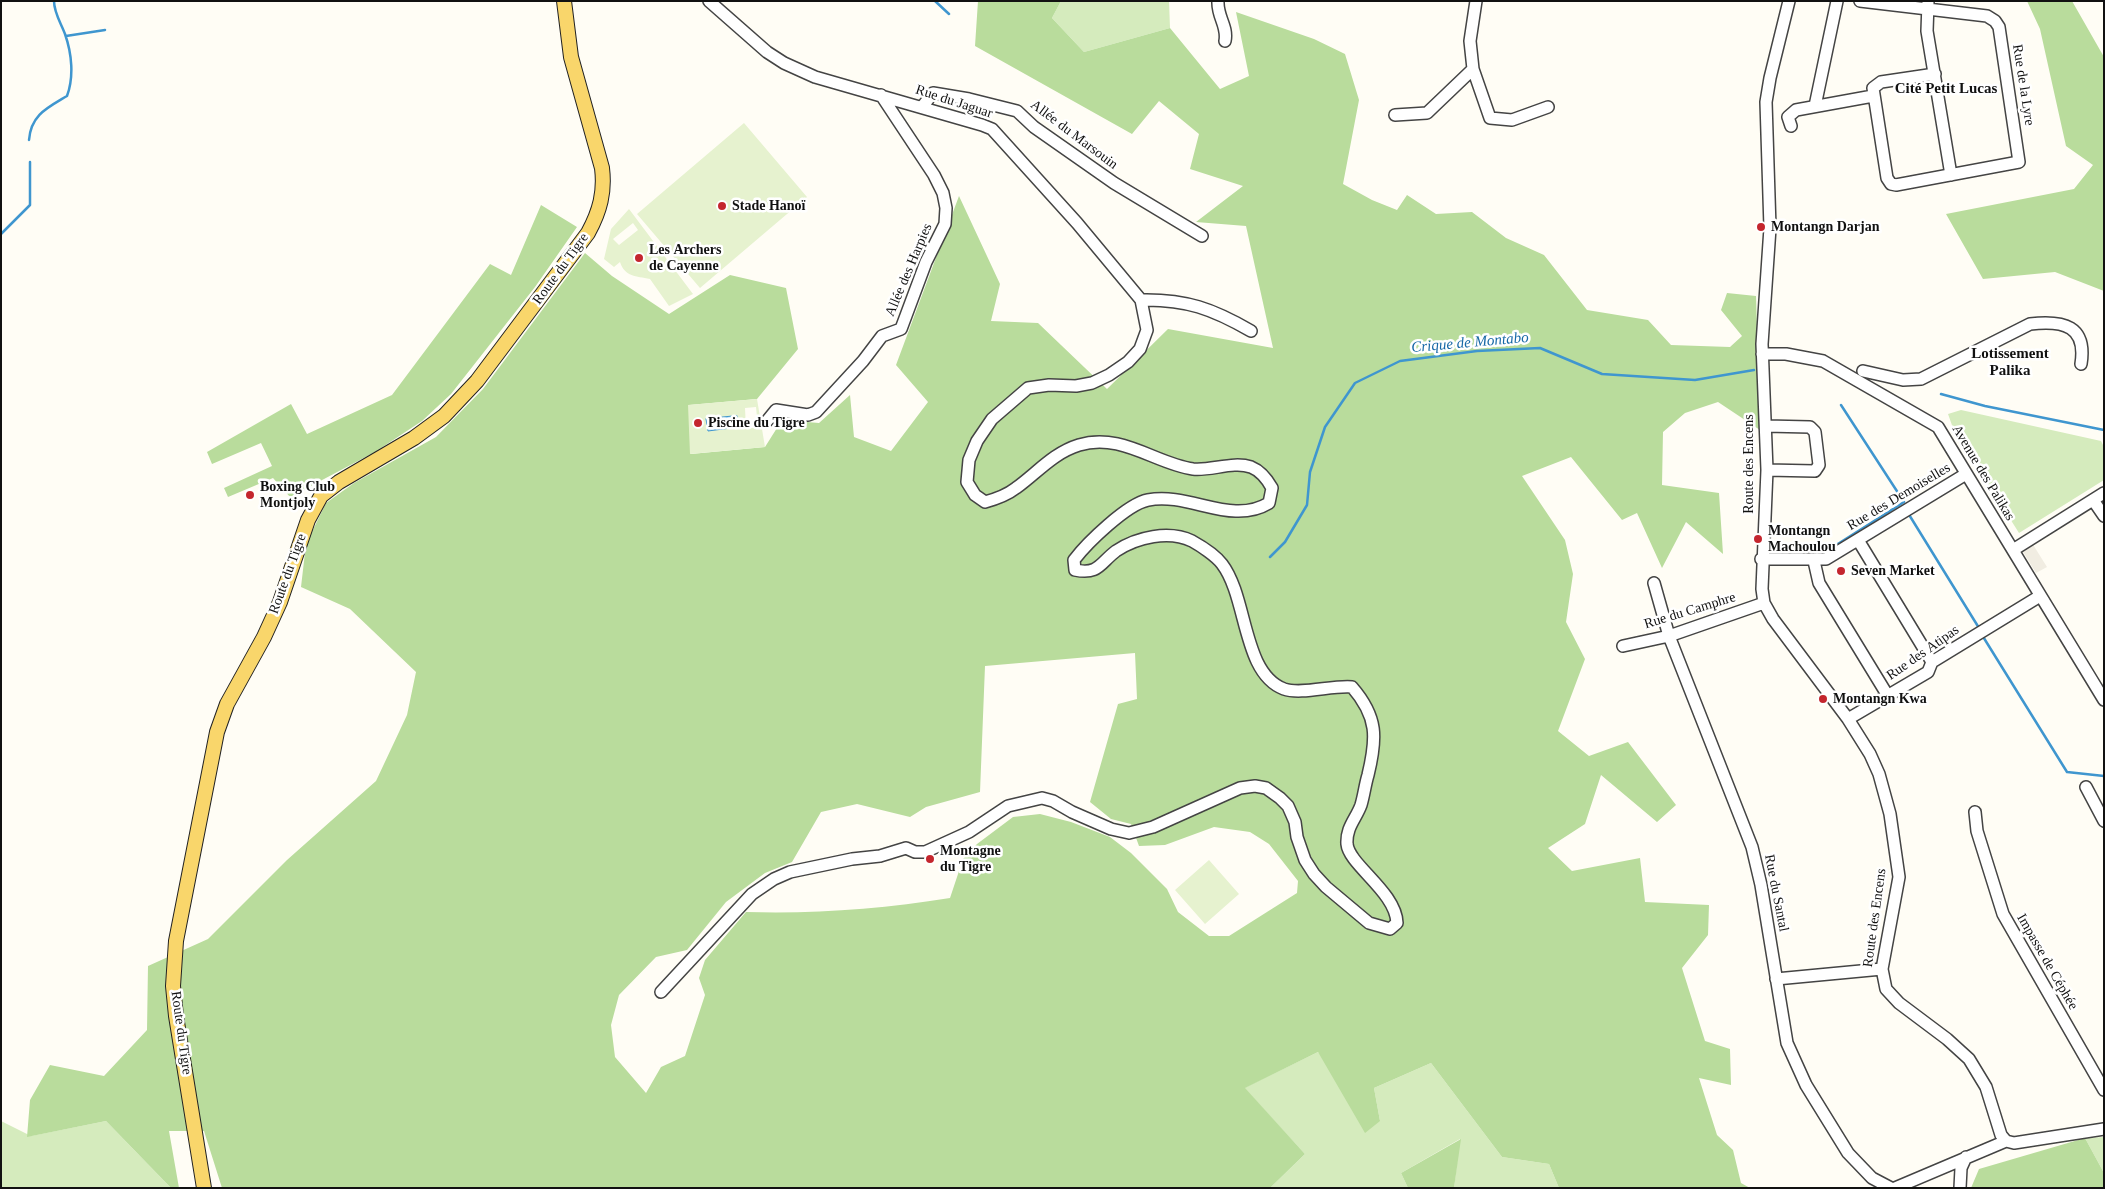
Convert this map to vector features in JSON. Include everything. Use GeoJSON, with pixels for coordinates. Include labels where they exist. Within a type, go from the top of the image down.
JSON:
{"type":"FeatureCollection","features":[{"type":"Feature","properties":{"kind":"main road","name":"Route du Tigre"},"geometry":{"type":"LineString","coordinates":[[204,1188],[202,1166],[176,1016],[174,986],[176,941],[217,732],[228,704],[264,637],[280,602],[308,520],[321,496],[339,482],[414,438],[444,416],[477,381],[588,233],[596,217],[604,185],[602,168],[579,88],[565,25],[564,1]]}},
{"type":"Feature","properties":{"kind":"main road","name":"Route du Tigre"},"geometry":{"type":"LineString","coordinates":[[202,1166],[211,1188]]}},
{"type":"Feature","properties":{"kind":"street"},"geometry":{"type":"LineString","coordinates":[[565,25],[572,1]]}},
{"type":"Feature","properties":{"kind":"street","name":"Rue du Jaguar"},"geometry":{"type":"LineString","coordinates":[[661,992],[738,908],[774,879],[809,868],[880,856],[906,848],[915,852],[925,852],[969,832],[1008,806],[1042,798],[1053,800],[1072,812],[1111,829],[1129,833],[1153,827],[1240,788],[1255,786],[1266,788],[1288,806],[1295,822],[1296,838],[1305,860],[1326,887],[1369,923],[1390,929],[1397,923],[1397,915],[1387,898],[1352,856],[1347,846],[1348,829],[1361,806],[1375,745],[1370,713],[1364,701],[1352,687],[1286,690],[1272,683],[1263,675],[1255,656],[1233,586],[1222,564],[1192,542],[1175,536],[1132,542],[1115,552],[1100,567],[1086,572],[1075,570],[1074,560],[1086,545],[1132,508],[1148,500],[1188,501],[1241,512],[1257,510],[1269,503],[1272,488],[1266,477],[1250,467],[1194,469],[1176,465],[1140,449],[1100,443],[1081,444],[1064,450],[1015,489],[985,502],[975,495],[967,482],[969,460],[977,441],[992,419],[1028,388],[1049,385],[1084,385],[1109,375],[1128,362],[1140,349],[1147,330],[1141,300],[1077,224],[992,129],[815,77],[784,63],[767,52],[709,1]]}},
{"type":"Feature","properties":{"kind":"street"},"geometry":{"type":"LineString","coordinates":[[1218,1],[1218,13],[1226,32],[1225,41]]}},
{"type":"Feature","properties":{"kind":"street"},"geometry":{"type":"LineString","coordinates":[[1476,1],[1470,41],[1473,68],[1490,118],[1512,120],[1548,108]]}},
{"type":"Feature","properties":{"kind":"street","name":"Route des Encens"},"geometry":{"type":"LineString","coordinates":[[1789,1],[1766,102],[1770,228],[1762,354],[1767,470],[1761,559],[1764,603],[1773,619],[1848,719],[1870,754],[1879,774],[1890,814],[1899,876],[1882,969],[1883,981],[1892,996],[1958,1048],[1977,1070],[1988,1094],[2001,1136],[2006,1141]]}},
{"type":"Feature","properties":{"kind":"street"},"geometry":{"type":"LineString","coordinates":[[1815,106],[1838,1]]}},
{"type":"Feature","properties":{"kind":"street","name":"Rue de la Lyre"},"geometry":{"type":"LineString","coordinates":[[1860,1],[1927,5],[1987,16],[1995,21],[1999,27],[2020,158],[2019,162],[1896,185],[1891,184],[1887,178],[1874,96]]}},
{"type":"Feature","properties":{"kind":"street"},"geometry":{"type":"LineString","coordinates":[[1927,5],[1927,31],[1951,175]]}},
{"type":"Feature","properties":{"kind":"street"},"geometry":{"type":"LineString","coordinates":[[1395,115],[1426,112],[1473,68]]}},
{"type":"Feature","properties":{"kind":"street"},"geometry":{"type":"LineString","coordinates":[[1790,126],[1788,117],[1796,110],[1874,96],[1873,88],[1881,82],[1935,74]]}},
{"type":"Feature","properties":{"kind":"street","name":"Allée du Marsouin"},"geometry":{"type":"LineString","coordinates":[[922,107],[933,93],[969,99],[1018,111],[1034,127],[1114,183],[1202,236]]}},
{"type":"Feature","properties":{"kind":"street","name":"Allée des Harpies"},"geometry":{"type":"LineString","coordinates":[[767,421],[776,410],[799,414],[816,412],[863,361],[882,336],[901,329],[926,262],[945,224],[945,200],[934,175],[881,95]]}},
{"type":"Feature","properties":{"kind":"street"},"geometry":{"type":"LineString","coordinates":[[1141,300],[1169,301],[1210,309],[1251,331]]}},
{"type":"Feature","properties":{"kind":"street"},"geometry":{"type":"LineString","coordinates":[[1863,372],[1903,380],[1921,379],[2030,324],[2038,323],[2068,326],[2076,331],[2083,346],[2081,364]]}},
{"type":"Feature","properties":{"kind":"street","name":"Avenue des Palikas"},"geometry":{"type":"LineString","coordinates":[[1762,354],[1786,354],[1823,361],[1938,427],[2104,700]]}},
{"type":"Feature","properties":{"kind":"street"},"geometry":{"type":"LineString","coordinates":[[1880,394],[1886,377]]}},
{"type":"Feature","properties":{"kind":"street"},"geometry":{"type":"LineString","coordinates":[[1766,426],[1810,427],[1815,432],[1819,465],[1815,471],[1767,470]]}},
{"type":"Feature","properties":{"kind":"street","name":"Rue des Demoiselles"},"geometry":{"type":"LineString","coordinates":[[1761,559],[1814,561],[1826,559],[1966,474]]}},
{"type":"Feature","properties":{"kind":"street"},"geometry":{"type":"LineString","coordinates":[[2012,550],[2104,493]]}},
{"type":"Feature","properties":{"kind":"street"},"geometry":{"type":"LineString","coordinates":[[2093,500],[2104,516]]}},
{"type":"Feature","properties":{"kind":"street"},"geometry":{"type":"LineString","coordinates":[[1858,540],[1932,662]]}},
{"type":"Feature","properties":{"kind":"street"},"geometry":{"type":"LineString","coordinates":[[1814,561],[1819,583],[1888,696]]}},
{"type":"Feature","properties":{"kind":"street","name":"Rue du Santal"},"geometry":{"type":"LineString","coordinates":[[1654,583],[1669,636],[1752,847],[1787,1043],[1806,1086],[1848,1152],[1872,1178],[1891,1188]]}},
{"type":"Feature","properties":{"kind":"street","name":"Rue des Atipas"},"geometry":{"type":"LineString","coordinates":[[1848,719],[1928,672],[1932,662],[2040,596]]}},
{"type":"Feature","properties":{"kind":"street","name":"Rue du Camphre"},"geometry":{"type":"LineString","coordinates":[[1624,646],[1669,636],[1764,603]]}},
{"type":"Feature","properties":{"kind":"street"},"geometry":{"type":"LineString","coordinates":[[2086,787],[2104,821]]}},
{"type":"Feature","properties":{"kind":"street","name":"Impasse de Céphée"},"geometry":{"type":"LineString","coordinates":[[1975,812],[1977,830],[2003,914],[2104,1090]]}},
{"type":"Feature","properties":{"kind":"street"},"geometry":{"type":"LineString","coordinates":[[1776,979],[1882,969]]}},
{"type":"Feature","properties":{"kind":"street"},"geometry":{"type":"LineString","coordinates":[[1895,1188],[1966,1156],[1999,1146],[2006,1141],[2014,1143],[2104,1129]]}},
{"type":"Feature","properties":{"kind":"street"},"geometry":{"type":"LineString","coordinates":[[1960,1188],[1961,1168],[1966,1156]]}},
{"type":"Feature","properties":{"kind":"green space"},"geometry":{"type":"Polygon","coordinates":[[[978,1],[1061,1],[1052,18],[1084,52],[1170,28],[1220,89],[1249,76],[1236,12],[1314,39],[1345,54],[1359,100],[1343,184],[1372,200],[1397,210],[1407,195],[1436,214],[1472,212],[1506,238],[1544,255],[1587,310],[1648,320],[1671,345],[1730,347],[1742,336],[1721,310],[1727,293],[1756,296],[1760,430],[1718,402],[1685,413],[1663,432],[1662,485],[1719,493],[1723,554],[1686,522],[1662,568],[1637,513],[1622,520],[1571,457],[1522,476],[1565,540],[1573,574],[1566,622],[1585,659],[1558,731],[1589,756],[1628,742],[1676,805],[1657,822],[1601,775],[1585,824],[1548,848],[1572,871],[1640,858],[1645,902],[1709,905],[1708,935],[1682,968],[1705,1041],[1730,1049],[1731,1085],[1699,1078],[1717,1135],[1733,1150],[1741,1183],[1750,1188],[1559,1188],[1549,1164],[1502,1157],[1431,1063],[1374,1088],[1380,1121],[1365,1133],[1318,1052],[1245,1088],[1305,1154],[1270,1188],[222,1188],[204,1131],[169,1131],[179,1188],[171,1188],[106,1121],[27,1137],[30,1100],[50,1065],[104,1076],[147,1030],[148,966],[208,939],[287,860],[376,781],[407,715],[416,672],[350,609],[301,587],[306,544],[326,503],[354,483],[436,437],[483,389],[585,253],[612,276],[669,314],[730,275],[786,288],[798,349],[757,399],[689,405],[691,454],[765,447],[782,420],[819,423],[850,395],[854,437],[891,451],[928,402],[896,365],[959,196],[1000,284],[991,321],[1038,323],[1107,389],[1168,329],[1273,348],[1246,226],[1196,222],[1243,186],[1190,169],[1199,134],[1159,101],[1132,134],[975,46],[978,1]],[[1135,653],[985,666],[980,792],[926,807],[910,817],[857,804],[821,812],[792,862],[765,873],[726,902],[687,950],[656,957],[619,995],[611,1025],[615,1057],[646,1093],[661,1067],[685,1056],[705,995],[699,978],[705,960],[746,912],[848,910],[950,898],[963,859],[977,844],[1013,817],[1040,814],[1071,822],[1110,837],[1131,853],[1167,889],[1178,912],[1209,936],[1229,936],[1297,893],[1298,881],[1269,844],[1250,832],[1214,827],[1165,845],[1139,846],[1131,824],[1111,819],[1090,802],[1118,704],[1137,699],[1135,653]]]}},
{"type":"Feature","properties":{"kind":"green space"},"geometry":{"type":"Polygon","coordinates":[[[1061,1],[1169,1],[1170,28],[1084,52],[1052,18],[1061,1]]]}},
{"type":"Feature","properties":{"kind":"green space"},"geometry":{"type":"Polygon","coordinates":[[[2027,1],[2072,1],[2104,57],[2104,291],[2055,272],[1983,279],[1946,214],[2074,189],[2093,165],[2066,146],[2040,29],[2027,1]]]}},
{"type":"Feature","properties":{"kind":"green space","name":"Stade Hanoï"},"geometry":{"type":"Polygon","coordinates":[[[744,123],[807,197],[700,288],[637,214],[744,123]]]}},
{"type":"Feature","properties":{"kind":"green space"},"geometry":{"type":"Polygon","coordinates":[[[541,205],[577,227],[535,287],[451,394],[422,421],[375,452],[290,497],[273,478],[228,497],[224,488],[272,466],[261,443],[212,464],[207,452],[291,404],[307,434],[392,395],[490,264],[511,275],[541,205]]]}},
{"type":"Feature","properties":{"kind":"green space","name":"Les Archers de Cayenne"},"geometry":{"type":"Polygon","coordinates":[[[629,209],[693,294],[669,306],[650,279],[628,273],[620,262],[614,267],[604,259],[611,229],[629,209]],[[633,223],[613,239],[619,245],[638,230],[633,223]]]}},
{"type":"Feature","properties":{"kind":"green space","name":"Piscine du Tigre"},"geometry":{"type":"Polygon","coordinates":[[[757,399],[765,447],[690,454],[688,405],[757,399]],[[756,407],[745,408],[746,429],[758,427],[756,407]],[[736,416],[707,419],[706,420],[738,427],[736,416]]]}},
{"type":"Feature","properties":{"kind":"green space"},"geometry":{"type":"Polygon","coordinates":[[[1961,410],[2101,441],[2104,447],[2104,480],[2019,533],[1953,428],[1948,414],[1961,410]]]}},
{"type":"Feature","properties":{"kind":"green space"},"geometry":{"type":"Polygon","coordinates":[[[1209,860],[1239,894],[1205,924],[1175,890],[1209,860]]]}},
{"type":"Feature","properties":{"kind":"green space"},"geometry":{"type":"Polygon","coordinates":[[[1318,1052],[1380,1121],[1374,1088],[1431,1063],[1502,1157],[1549,1164],[1559,1188],[1454,1188],[1460,1139],[1401,1173],[1408,1188],[1270,1188],[1305,1154],[1244,1088],[1318,1052]]]}},
{"type":"Feature","properties":{"kind":"green space"},"geometry":{"type":"Polygon","coordinates":[[[1,1121],[31,1136],[106,1121],[171,1188],[1,1188],[1,1121]]]}},
{"type":"Feature","properties":{"kind":"green space"},"geometry":{"type":"Polygon","coordinates":[[[2104,1137],[2104,1173],[2085,1138],[2104,1137]]]}},
{"type":"Feature","properties":{"kind":"green space"},"geometry":{"type":"Polygon","coordinates":[[[2085,1138],[2104,1173],[2104,1188],[1971,1188],[1979,1169],[2085,1138]]]}},
{"type":"Feature","properties":{"kind":"green space"},"geometry":{"type":"Polygon","coordinates":[[[1461,1139],[1454,1188],[1408,1188],[1401,1173],[1461,1139]]]}},
{"type":"Feature","properties":{"kind":"shaded area"},"geometry":{"type":"Polygon","coordinates":[[[2032,543],[2047,567],[2036,573],[2022,550],[2032,543]]]}},
{"type":"Feature","properties":{"kind":"water"},"geometry":{"type":"Polygon","coordinates":[[[737,416],[738,427],[708,431],[706,419],[737,416]]]}},
{"type":"Feature","properties":{"kind":"waterway"},"geometry":{"type":"LineString","coordinates":[[29,140],[30,131],[37,118],[41,113],[67,96],[71,81],[69,49],[56,14],[54,1]]}},
{"type":"Feature","properties":{"kind":"waterway"},"geometry":{"type":"LineString","coordinates":[[935,1],[949,14]]}},
{"type":"Feature","properties":{"kind":"waterway"},"geometry":{"type":"LineString","coordinates":[[66,36],[105,30]]}},
{"type":"Feature","properties":{"kind":"waterway"},"geometry":{"type":"LineString","coordinates":[[1,234],[30,205],[30,162]]}},
{"type":"Feature","properties":{"kind":"waterway","name":"Crique de Montabo"},"geometry":{"type":"LineString","coordinates":[[1270,557],[1285,542],[1307,505],[1310,472],[1325,427],[1355,383],[1400,361],[1477,351],[1540,348],[1602,374],[1695,380],[1754,370]]}},
{"type":"Feature","properties":{"kind":"waterway","name":"Crique de Montabo"},"geometry":{"type":"LineString","coordinates":[[1941,394],[1985,406],[2104,430]]}},
{"type":"Feature","properties":{"kind":"waterway"},"geometry":{"type":"LineString","coordinates":[[1822,554],[1904,502],[1841,405]]}},
{"type":"Feature","properties":{"kind":"waterway"},"geometry":{"type":"LineString","coordinates":[[1908,513],[1979,628]]}},
{"type":"Feature","properties":{"kind":"waterway"},"geometry":{"type":"LineString","coordinates":[[1982,635],[2067,772],[2104,776]]}},
{"type":"Feature","properties":{"kind":"place","name":"Stade Hanoï"},"geometry":{"type":"Point","coordinates":[722,206]}},
{"type":"Feature","properties":{"kind":"place","name":"Montangn Darjan"},"geometry":{"type":"Point","coordinates":[1761,227]}},
{"type":"Feature","properties":{"kind":"place","name":"Les Archers de Cayenne"},"geometry":{"type":"Point","coordinates":[639,258]}},
{"type":"Feature","properties":{"kind":"place","name":"Piscine du Tigre"},"geometry":{"type":"Point","coordinates":[698,423]}},
{"type":"Feature","properties":{"kind":"place","name":"Boxing Club Montjoly"},"geometry":{"type":"Point","coordinates":[250,495]}},
{"type":"Feature","properties":{"kind":"place","name":"Montangn Machoulou"},"geometry":{"type":"Point","coordinates":[1758,539]}},
{"type":"Feature","properties":{"kind":"place","name":"Seven Market"},"geometry":{"type":"Point","coordinates":[1841,571]}},
{"type":"Feature","properties":{"kind":"place","name":"Montangn Kwa"},"geometry":{"type":"Point","coordinates":[1823,699]}},
{"type":"Feature","properties":{"kind":"place","name":"Montagne du Tigre"},"geometry":{"type":"Point","coordinates":[930,859]}},
{"type":"Feature","properties":{"kind":"district","name":"Cité Petit Lucas"},"geometry":{"type":"Point","coordinates":[1946,89]}},
{"type":"Feature","properties":{"kind":"district","name":"Lotissement Palika"},"geometry":{"type":"Point","coordinates":[2010,362]}}]}
